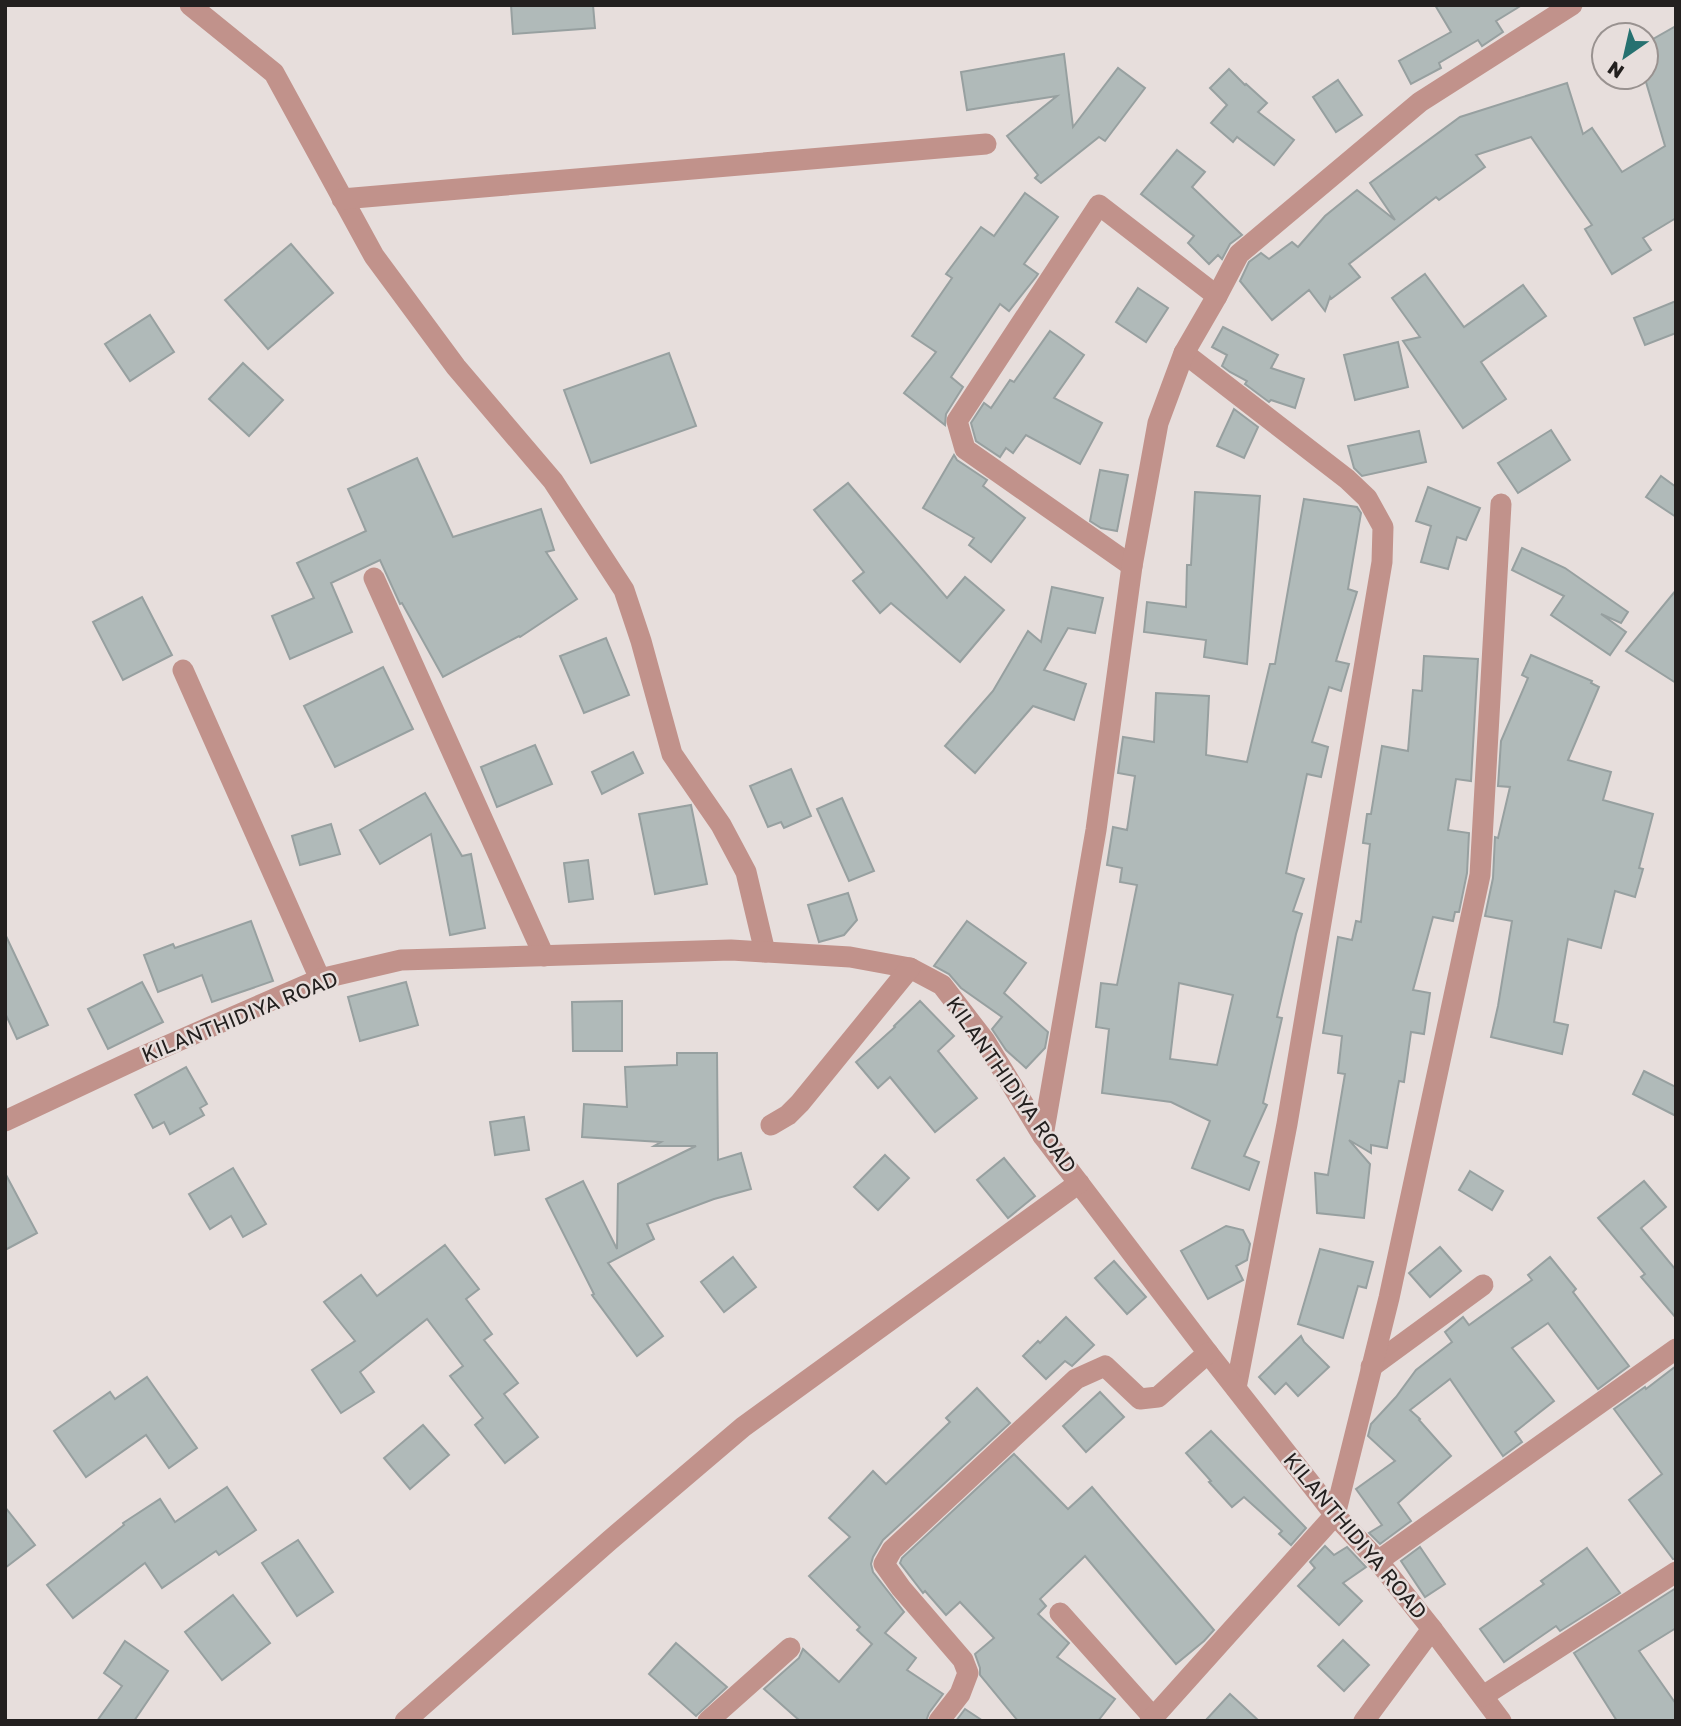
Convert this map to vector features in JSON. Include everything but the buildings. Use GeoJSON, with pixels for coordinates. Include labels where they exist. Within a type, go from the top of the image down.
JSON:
{"type":"FeatureCollection","features":[{"type":"Feature","properties":{"kind":"street"},"geometry":{"type":"LineString","coordinates":[[190,5],[275,73],[374,256],[456,367],[553,481],[624,590],[672,754],[721,825],[746,872],[765,952]]}},
{"type":"Feature","properties":{"kind":"street"},"geometry":{"type":"LineString","coordinates":[[1043,1136],[1096,830],[1132,566],[1158,423],[1184,353],[1239,254],[1420,102],[1572,5]]}},
{"type":"Feature","properties":{"kind":"street"},"geometry":{"type":"LineString","coordinates":[[342,200],[986,144]]}},
{"type":"Feature","properties":{"kind":"street"},"geometry":{"type":"LineString","coordinates":[[1132,566],[965,449],[957,421],[1098,205],[1217,296]]}},
{"type":"Feature","properties":{"kind":"street"},"geometry":{"type":"LineString","coordinates":[[1184,353],[1347,479],[1367,498],[1382,527],[1382,562],[1287,1124],[1236,1388]]}},
{"type":"Feature","properties":{"kind":"street"},"geometry":{"type":"LineString","coordinates":[[1060,1613],[1152,1719],[1335,1515],[1392,1284],[1480,876],[1501,503]]}},
{"type":"Feature","properties":{"kind":"street"},"geometry":{"type":"LineString","coordinates":[[374,578],[544,956]]}},
{"type":"Feature","properties":{"kind":"street"},"geometry":{"type":"LineString","coordinates":[[183,670],[320,979]]}},
{"type":"Feature","properties":{"kind":"street","name":"KILANTHIDIYA ROAD"},"geometry":{"type":"LineString","coordinates":[[5,1121],[139,1058],[320,979],[401,960],[731,950],[850,957],[910,968],[942,985],[985,1041],[1043,1136],[1208,1353],[1335,1515],[1378,1561],[1501,1721]]}},
{"type":"Feature","properties":{"kind":"street"},"geometry":{"type":"LineString","coordinates":[[771,1125],[788,1115],[800,1103],[910,968]]}},
{"type":"Feature","properties":{"kind":"street"},"geometry":{"type":"LineString","coordinates":[[405,1721],[743,1427],[1079,1183]]}},
{"type":"Feature","properties":{"kind":"street"},"geometry":{"type":"LineString","coordinates":[[1371,1367],[1483,1286]]}},
{"type":"Feature","properties":{"kind":"street"},"geometry":{"type":"LineString","coordinates":[[1378,1561],[1676,1349]]}},
{"type":"Feature","properties":{"kind":"street"},"geometry":{"type":"LineString","coordinates":[[939,1721],[960,1694],[968,1673],[963,1660],[901,1588],[884,1564],[892,1550],[1076,1378],[1105,1366],[1140,1399],[1158,1397],[1208,1353]]}},
{"type":"Feature","properties":{"kind":"street"},"geometry":{"type":"LineString","coordinates":[[1483,1696],[1676,1572]]}},
{"type":"Feature","properties":{"kind":"street"},"geometry":{"type":"LineString","coordinates":[[1364,1721],[1432,1629]]}},
{"type":"Feature","properties":{"kind":"street"},"geometry":{"type":"LineString","coordinates":[[708,1721],[790,1648]]}}]}
